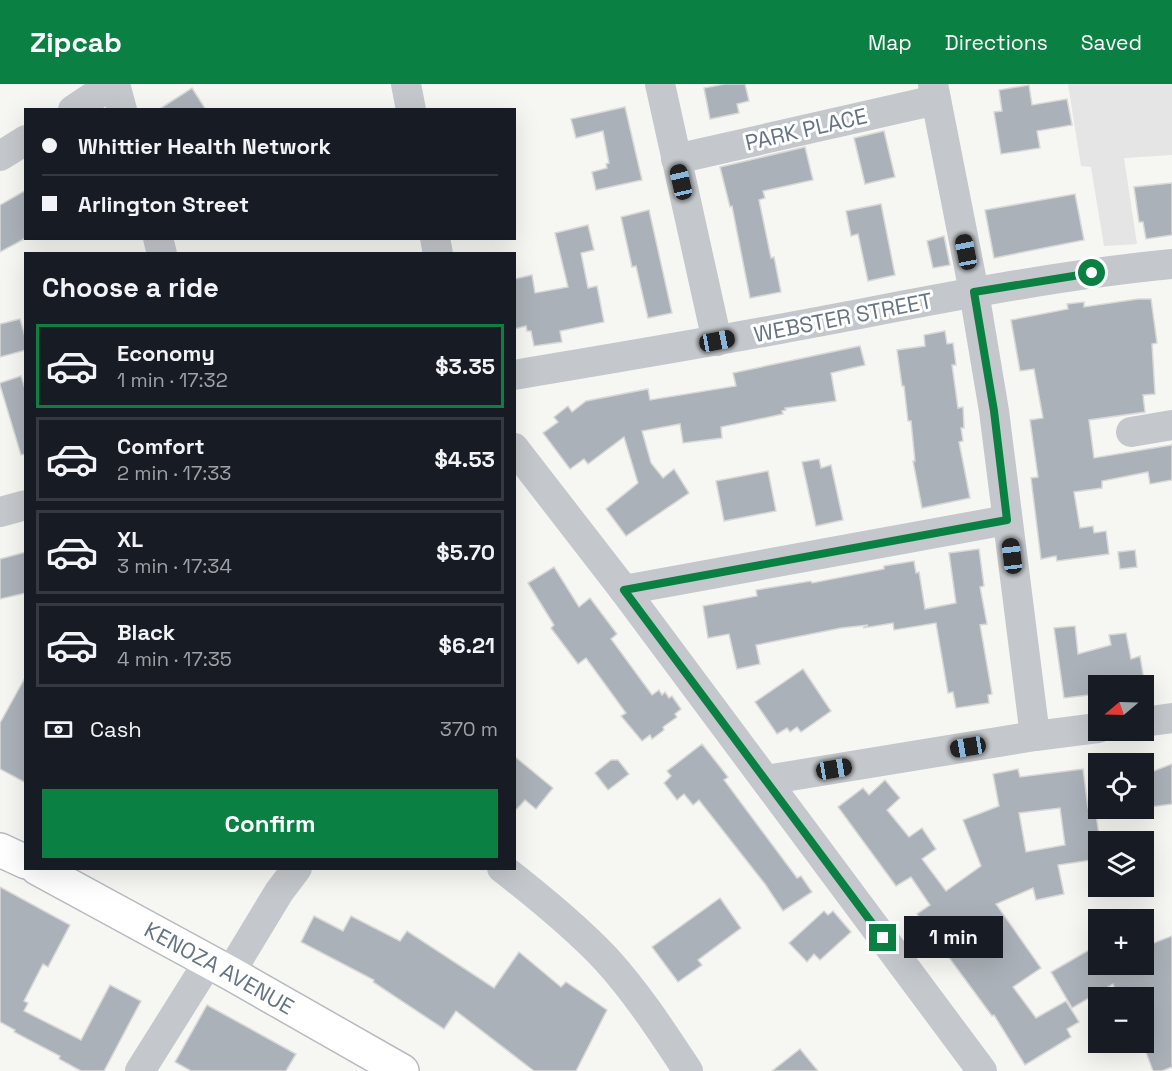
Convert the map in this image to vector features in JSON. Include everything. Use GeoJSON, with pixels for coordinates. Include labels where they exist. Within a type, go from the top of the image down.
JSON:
{"type":"FeatureCollection","features":[{"type":"Feature","properties":{"kind":"main road"},"geometry":{"type":"LineString","coordinates":[[0,850],[24,861]]}},
{"type":"Feature","properties":{"kind":"main road","name":"KENOZA AVENUE"},"geometry":{"type":"LineString","coordinates":[[42,870],[220,967],[402,1071]]}},
{"type":"Feature","properties":{"kind":"street"},"geometry":{"type":"LineString","coordinates":[[75,108],[113,84],[121,108]]}},
{"type":"Feature","properties":{"kind":"street"},"geometry":{"type":"LineString","coordinates":[[406,84],[411,108]]}},
{"type":"Feature","properties":{"kind":"street"},"geometry":{"type":"LineString","coordinates":[[660,84],[717,341]]}},
{"type":"Feature","properties":{"kind":"street"},"geometry":{"type":"LineString","coordinates":[[934,92],[974,292],[994,411],[1035,736]]}},
{"type":"Feature","properties":{"kind":"street","name":"PARK PLACE"},"geometry":{"type":"LineString","coordinates":[[676,159],[934,92]]}},
{"type":"Feature","properties":{"kind":"street"},"geometry":{"type":"LineString","coordinates":[[0,156],[24,141]]}},
{"type":"Feature","properties":{"kind":"street","name":"WEBSTER STREET"},"geometry":{"type":"LineString","coordinates":[[516,375],[717,341],[974,292],[1092,273],[1172,264]]}},
{"type":"Feature","properties":{"kind":"street"},"geometry":{"type":"LineString","coordinates":[[1131,432],[1172,425]]}},
{"type":"Feature","properties":{"kind":"street"},"geometry":{"type":"LineString","coordinates":[[516,451],[624,590],[982,1071]]}},
{"type":"Feature","properties":{"kind":"street"},"geometry":{"type":"LineString","coordinates":[[0,512],[24,506]]}},
{"type":"Feature","properties":{"kind":"street"},"geometry":{"type":"LineString","coordinates":[[624,590],[1007,520]]}},
{"type":"Feature","properties":{"kind":"street"},"geometry":{"type":"LineString","coordinates":[[1154,720],[1172,718]]}},
{"type":"Feature","properties":{"kind":"street"},"geometry":{"type":"LineString","coordinates":[[766,780],[1088,729]]}},
{"type":"Feature","properties":{"kind":"street"},"geometry":{"type":"LineString","coordinates":[[140,1071],[296,870]]}},
{"type":"Feature","properties":{"kind":"street"},"geometry":{"type":"LineString","coordinates":[[504,870],[579,932],[607,961],[653,1019],[688,1071]]}},
{"type":"Feature","properties":{"kind":"shaded area"},"geometry":{"type":"Polygon","coordinates":[[[1068,84],[1172,84],[1172,155],[1124,158],[1137,244],[1104,246],[1091,167],[1081,166],[1068,84]]]}},
{"type":"Feature","properties":{"kind":"building"},"geometry":{"type":"Polygon","coordinates":[[[725,84],[745,84],[749,101],[737,104],[739,113],[710,119],[704,88],[725,84]]]}},
{"type":"Feature","properties":{"kind":"building"},"geometry":{"type":"Polygon","coordinates":[[[1029,85],[1032,105],[1067,99],[1072,125],[1037,131],[1040,148],[1001,154],[994,112],[1002,111],[999,90],[1029,85]]]}},
{"type":"Feature","properties":{"kind":"building"},"geometry":{"type":"Polygon","coordinates":[[[192,88],[205,108],[161,108],[192,88]]]}},
{"type":"Feature","properties":{"kind":"building"},"geometry":{"type":"Polygon","coordinates":[[[625,107],[642,180],[596,190],[592,172],[607,168],[606,164],[609,163],[603,131],[576,138],[571,119],[625,107]]]}},
{"type":"Feature","properties":{"kind":"building"},"geometry":{"type":"Polygon","coordinates":[[[884,131],[895,177],[865,184],[854,138],[884,131]]]}},
{"type":"Feature","properties":{"kind":"building"},"geometry":{"type":"Polygon","coordinates":[[[805,147],[813,180],[763,191],[765,198],[759,200],[771,258],[774,257],[781,292],[750,298],[732,206],[730,207],[720,167],[805,147]]]}},
{"type":"Feature","properties":{"kind":"building"},"geometry":{"type":"Polygon","coordinates":[[[1172,183],[1172,235],[1146,239],[1143,222],[1139,222],[1134,187],[1172,183]]]}},
{"type":"Feature","properties":{"kind":"building"},"geometry":{"type":"Polygon","coordinates":[[[24,191],[24,239],[0,252],[0,205],[24,191]]]}},
{"type":"Feature","properties":{"kind":"building"},"geometry":{"type":"Polygon","coordinates":[[[1075,194],[1084,240],[994,258],[985,210],[1075,194]]]}},
{"type":"Feature","properties":{"kind":"building"},"geometry":{"type":"Polygon","coordinates":[[[881,204],[895,275],[868,281],[858,234],[851,236],[846,211],[881,204]]]}},
{"type":"Feature","properties":{"kind":"building"},"geometry":{"type":"Polygon","coordinates":[[[649,210],[672,313],[648,318],[636,266],[632,267],[621,217],[649,210]]]}},
{"type":"Feature","properties":{"kind":"building"},"geometry":{"type":"Polygon","coordinates":[[[588,225],[594,250],[581,253],[588,288],[597,286],[604,322],[560,331],[562,342],[534,346],[531,331],[527,331],[526,326],[516,328],[516,279],[532,275],[535,293],[568,287],[555,233],[588,225]]]}},
{"type":"Feature","properties":{"kind":"building"},"geometry":{"type":"Polygon","coordinates":[[[944,236],[950,265],[933,268],[927,241],[944,236]]]}},
{"type":"Feature","properties":{"kind":"building"},"geometry":{"type":"Polygon","coordinates":[[[1151,299],[1157,343],[1152,344],[1155,394],[1143,395],[1145,412],[1089,420],[1094,458],[1172,445],[1172,480],[1150,484],[1148,472],[1102,481],[1102,488],[1074,492],[1080,528],[1093,526],[1094,533],[1106,531],[1109,554],[1057,561],[1056,556],[1041,559],[1031,478],[1038,477],[1030,420],[1043,418],[1034,369],[1020,371],[1011,320],[1068,309],[1067,304],[1084,302],[1084,307],[1151,299]]]}},
{"type":"Feature","properties":{"kind":"building"},"geometry":{"type":"Polygon","coordinates":[[[20,319],[24,333],[24,351],[0,357],[0,324],[20,319]]]}},
{"type":"Feature","properties":{"kind":"building"},"geometry":{"type":"Polygon","coordinates":[[[945,331],[947,344],[953,343],[956,365],[952,365],[958,408],[963,407],[964,428],[961,428],[963,441],[959,442],[970,498],[922,508],[913,461],[915,461],[911,421],[908,421],[897,350],[925,346],[924,335],[945,331]]]}},
{"type":"Feature","properties":{"kind":"building"},"geometry":{"type":"Polygon","coordinates":[[[860,346],[865,365],[831,373],[836,401],[785,408],[786,410],[782,411],[783,414],[721,427],[722,438],[683,443],[680,424],[642,431],[651,463],[663,478],[674,469],[689,493],[626,536],[606,509],[638,483],[624,437],[588,464],[584,459],[570,469],[543,433],[558,422],[554,417],[568,406],[572,412],[586,401],[648,389],[650,400],[736,386],[733,373],[860,346]]]}},
{"type":"Feature","properties":{"kind":"building"},"geometry":{"type":"Polygon","coordinates":[[[21,376],[24,386],[24,454],[21,455],[0,383],[21,376]]]}},
{"type":"Feature","properties":{"kind":"building"},"geometry":{"type":"Polygon","coordinates":[[[819,459],[821,468],[831,465],[843,520],[816,526],[802,462],[819,459]]]}},
{"type":"Feature","properties":{"kind":"building"},"geometry":{"type":"Polygon","coordinates":[[[768,471],[776,511],[724,521],[716,481],[768,471]]]}},
{"type":"Feature","properties":{"kind":"building"},"geometry":{"type":"Polygon","coordinates":[[[979,549],[984,586],[980,587],[987,624],[980,625],[992,694],[988,695],[989,703],[956,708],[953,692],[948,693],[936,623],[894,630],[893,623],[863,628],[868,625],[841,628],[756,645],[760,664],[737,669],[729,634],[708,638],[703,606],[757,596],[756,590],[811,581],[812,583],[914,561],[916,573],[919,572],[925,609],[956,603],[949,553],[979,549]]]}},
{"type":"Feature","properties":{"kind":"building"},"geometry":{"type":"Polygon","coordinates":[[[1135,550],[1137,567],[1120,569],[1118,552],[1135,550]]]}},
{"type":"Feature","properties":{"kind":"building"},"geometry":{"type":"Polygon","coordinates":[[[24,553],[24,593],[0,599],[0,559],[24,553]]]}},
{"type":"Feature","properties":{"kind":"building"},"geometry":{"type":"Polygon","coordinates":[[[554,567],[579,607],[590,598],[617,634],[611,639],[652,695],[659,690],[662,695],[665,692],[669,698],[672,696],[681,709],[675,714],[677,717],[652,739],[650,735],[642,741],[621,716],[626,713],[586,658],[578,664],[551,628],[554,625],[528,583],[554,567]]]}},
{"type":"Feature","properties":{"kind":"building"},"geometry":{"type":"Polygon","coordinates":[[[1075,626],[1078,654],[1111,645],[1109,635],[1126,633],[1131,659],[1140,656],[1143,675],[1088,675],[1088,695],[1064,698],[1054,628],[1075,626]]]}},
{"type":"Feature","properties":{"kind":"building"},"geometry":{"type":"Polygon","coordinates":[[[803,669],[831,711],[801,732],[797,727],[790,732],[787,728],[777,734],[755,702],[803,669]]]}},
{"type":"Feature","properties":{"kind":"building"},"geometry":{"type":"Polygon","coordinates":[[[24,680],[24,782],[0,769],[0,723],[24,680]]]}},
{"type":"Feature","properties":{"kind":"building"},"geometry":{"type":"Polygon","coordinates":[[[702,744],[728,777],[724,780],[797,878],[801,876],[812,892],[783,911],[765,884],[699,800],[693,805],[684,794],[677,800],[664,783],[671,776],[667,771],[702,744]]]}},
{"type":"Feature","properties":{"kind":"building"},"geometry":{"type":"Polygon","coordinates":[[[516,758],[553,788],[536,809],[525,800],[516,810],[516,758]]]}},
{"type":"Feature","properties":{"kind":"building"},"geometry":{"type":"Polygon","coordinates":[[[611,760],[618,760],[629,774],[608,790],[595,773],[611,760]]]}},
{"type":"Feature","properties":{"kind":"building"},"geometry":{"type":"Polygon","coordinates":[[[1172,764],[1172,804],[1154,806],[1154,771],[1172,764]]]}},
{"type":"Feature","properties":{"kind":"building"},"geometry":{"type":"Polygon","coordinates":[[[1018,769],[1020,777],[1083,769],[1088,819],[1097,819],[1098,831],[1088,831],[1088,860],[1058,865],[1064,894],[1036,900],[1033,888],[996,904],[1041,968],[1013,987],[1036,1018],[1066,1001],[1079,1022],[1067,1029],[1071,1037],[1025,1065],[994,1015],[992,1016],[917,914],[930,905],[911,877],[896,886],[838,807],[863,788],[869,795],[885,780],[900,798],[887,810],[909,837],[922,828],[936,849],[922,859],[946,891],[981,866],[963,820],[999,806],[993,774],[1018,769]],[[1060,808],[1019,813],[1026,852],[1065,845],[1060,808]]]}},
{"type":"Feature","properties":{"kind":"building"},"geometry":{"type":"Polygon","coordinates":[[[0,887],[70,925],[48,967],[43,964],[24,1001],[28,1003],[24,1011],[81,1040],[110,985],[141,1001],[104,1071],[81,1071],[59,1059],[60,1056],[0,1022],[0,887]]]}},
{"type":"Feature","properties":{"kind":"building"},"geometry":{"type":"Polygon","coordinates":[[[720,898],[741,928],[698,960],[702,965],[678,982],[652,947],[720,898]]]}},
{"type":"Feature","properties":{"kind":"building"},"geometry":{"type":"Polygon","coordinates":[[[824,911],[828,915],[833,911],[851,932],[820,960],[814,954],[807,962],[789,943],[824,911]]]}},
{"type":"Feature","properties":{"kind":"building"},"geometry":{"type":"Polygon","coordinates":[[[314,916],[343,931],[351,916],[400,941],[407,931],[494,988],[519,952],[561,987],[566,982],[607,1010],[576,1071],[534,1071],[456,1011],[444,1029],[373,982],[374,980],[301,942],[314,916]]]}},
{"type":"Feature","properties":{"kind":"building"},"geometry":{"type":"Polygon","coordinates":[[[1172,936],[1172,1067],[1162,1071],[1153,1071],[1146,1053],[1154,1053],[1154,987],[1114,987],[1113,984],[1108,987],[1088,987],[1088,999],[1072,1008],[1051,972],[1088,951],[1088,975],[1154,975],[1154,943],[1172,936]]]}},
{"type":"Feature","properties":{"kind":"building"},"geometry":{"type":"Polygon","coordinates":[[[207,1005],[296,1054],[286,1071],[191,1071],[175,1062],[207,1005]]]}},
{"type":"Feature","properties":{"kind":"building"},"geometry":{"type":"Polygon","coordinates":[[[800,1049],[818,1071],[772,1071],[800,1049]]]}},
{"type":"Feature","properties":{"kind":"route"},"geometry":{"type":"LineString","coordinates":[[883,938],[624,590],[1007,520],[994,411],[974,292],[1092,273]]}}]}
